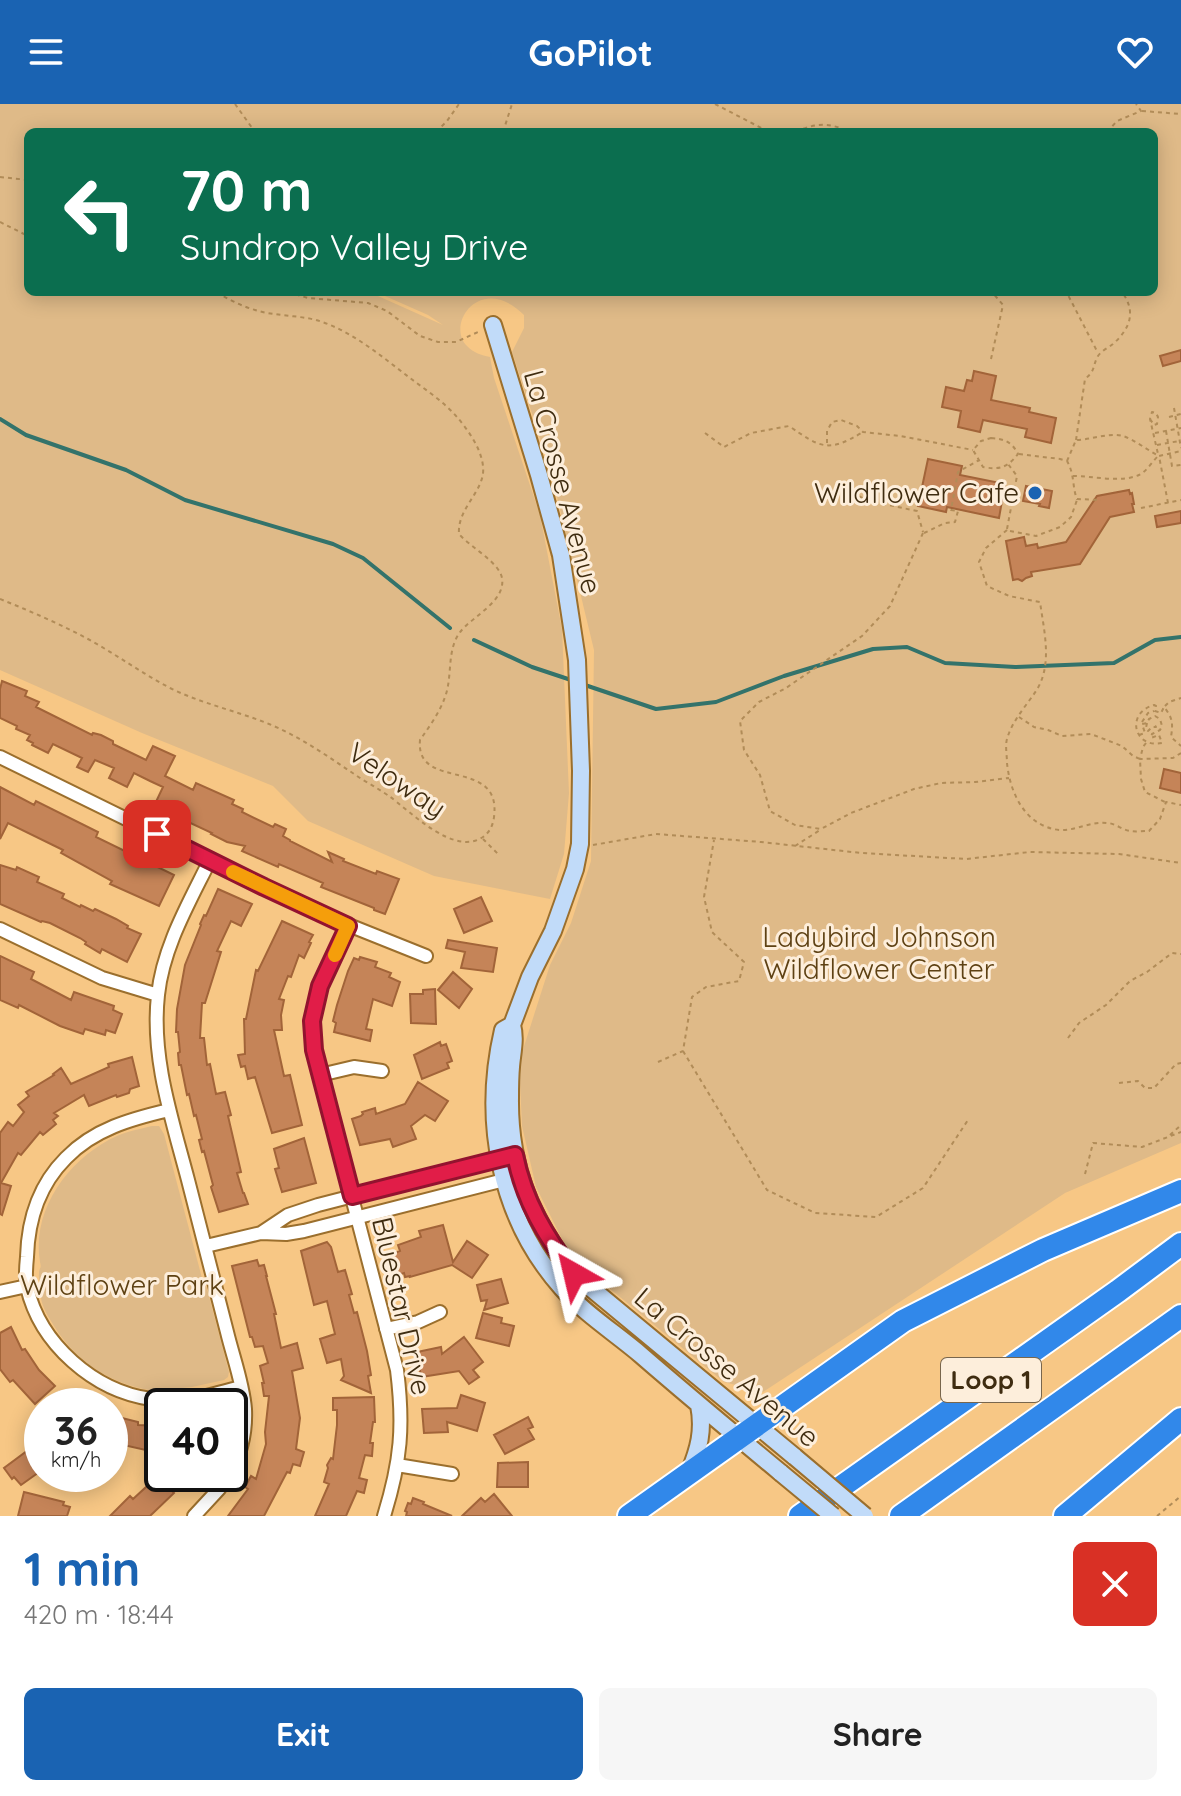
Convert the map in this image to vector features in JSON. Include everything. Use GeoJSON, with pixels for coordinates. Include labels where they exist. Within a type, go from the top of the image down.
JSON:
{"type":"FeatureCollection","features":[{"type":"Feature","properties":{"kind":"highway"},"geometry":{"type":"LineString","coordinates":[[629,1516],[903,1321],[1043,1250],[1181,1191]]}},
{"type":"Feature","properties":{"kind":"highway","name":"Loop 1"},"geometry":{"type":"LineString","coordinates":[[800,1516],[1181,1244]]}},
{"type":"Feature","properties":{"kind":"highway","name":"Loop 1"},"geometry":{"type":"LineString","coordinates":[[901,1516],[1181,1316]]}},
{"type":"Feature","properties":{"kind":"highway"},"geometry":{"type":"LineString","coordinates":[[1065,1516],[1181,1419]]}},
{"type":"Feature","properties":{"kind":"street","name":"La Crosse Avenue"},"geometry":{"type":"LineString","coordinates":[[493,325],[561,555],[577,660],[581,771],[580,844],[575,869],[568,894],[512,1025],[515,1034],[507,1157],[516,1217],[531,1245],[562,1288],[699,1405],[795,1457],[865,1516]]}},
{"type":"Feature","properties":{"kind":"street"},"geometry":{"type":"LineString","coordinates":[[0,757],[348,926],[426,956]]}},
{"type":"Feature","properties":{"kind":"street"},"geometry":{"type":"LineString","coordinates":[[169,1110],[121,1123],[102,1132],[78,1147],[58,1166],[39,1198],[27,1248],[27,1286],[44,1326],[76,1366],[107,1385],[140,1397],[167,1400],[197,1398],[241,1387],[169,1110],[158,1050],[158,995],[164,964],[176,929],[210,860]]}},
{"type":"Feature","properties":{"kind":"street","name":"Bluestar Drive"},"geometry":{"type":"LineString","coordinates":[[348,926],[320,986],[312,1021],[320,1075],[397,1370],[401,1440],[384,1516]]}},
{"type":"Feature","properties":{"kind":"street"},"geometry":{"type":"LineString","coordinates":[[0,929],[102,978],[158,995]]}},
{"type":"Feature","properties":{"kind":"street"},"geometry":{"type":"LineString","coordinates":[[320,1075],[354,1067],[382,1071]]}},
{"type":"Feature","properties":{"kind":"street"},"geometry":{"type":"LineString","coordinates":[[261,1233],[288,1215],[507,1157]]}},
{"type":"Feature","properties":{"kind":"street","name":"La Crosse Avenue"},"geometry":{"type":"LineString","coordinates":[[511,1178],[553,1247],[574,1274],[748,1432],[781,1473],[833,1516]]}},
{"type":"Feature","properties":{"kind":"street"},"geometry":{"type":"LineString","coordinates":[[206,1246],[261,1233],[286,1234],[511,1178]]}},
{"type":"Feature","properties":{"kind":"street"},"geometry":{"type":"LineString","coordinates":[[0,1292],[27,1286]]}},
{"type":"Feature","properties":{"kind":"street"},"geometry":{"type":"LineString","coordinates":[[386,1329],[418,1322],[440,1312]]}},
{"type":"Feature","properties":{"kind":"street"},"geometry":{"type":"LineString","coordinates":[[689,1474],[701,1437],[699,1405]]}},
{"type":"Feature","properties":{"kind":"street"},"geometry":{"type":"LineString","coordinates":[[397,1465],[452,1474]]}},
{"type":"Feature","properties":{"kind":"street"},"geometry":{"type":"LineString","coordinates":[[194,1516],[216,1492]]}},
{"type":"Feature","properties":{"kind":"path"},"geometry":{"type":"LineString","coordinates":[[235,104],[252,128]]}},
{"type":"Feature","properties":{"kind":"path"},"geometry":{"type":"LineString","coordinates":[[440,128],[459,104]]}},
{"type":"Feature","properties":{"kind":"path"},"geometry":{"type":"LineString","coordinates":[[504,128],[512,104]]}},
{"type":"Feature","properties":{"kind":"path"},"geometry":{"type":"LineString","coordinates":[[715,104],[761,128]]}},
{"type":"Feature","properties":{"kind":"path"},"geometry":{"type":"LineString","coordinates":[[1136,104],[1141,111]]}},
{"type":"Feature","properties":{"kind":"path"},"geometry":{"type":"LineString","coordinates":[[1111,128],[1117,121],[1141,111],[1181,114]]}},
{"type":"Feature","properties":{"kind":"path"},"geometry":{"type":"LineString","coordinates":[[804,128],[824,124],[842,128]]}},
{"type":"Feature","properties":{"kind":"path"},"geometry":{"type":"LineString","coordinates":[[0,177],[24,180]]}},
{"type":"Feature","properties":{"kind":"path"},"geometry":{"type":"LineString","coordinates":[[0,222],[24,234]]}},
{"type":"Feature","properties":{"kind":"path","name":"Veloway"},"geometry":{"type":"LineString","coordinates":[[0,599],[86,638],[170,688],[291,735],[389,796],[439,834],[463,841],[476,841],[491,828],[495,815],[494,800],[489,791],[472,778],[434,769],[425,761],[420,747],[420,740],[446,696],[459,632],[494,600],[502,585],[497,569],[459,534],[461,516],[483,475],[481,458],[470,434],[456,415],[427,391],[338,329],[315,320],[256,311],[224,296]]}},
{"type":"Feature","properties":{"kind":"path"},"geometry":{"type":"LineString","coordinates":[[301,296],[368,303],[387,311],[420,336],[438,342],[456,342],[493,325]]}},
{"type":"Feature","properties":{"kind":"path"},"geometry":{"type":"LineString","coordinates":[[991,359],[1003,305],[995,296]]}},
{"type":"Feature","properties":{"kind":"path"},"geometry":{"type":"LineString","coordinates":[[1069,296],[1098,354]]}},
{"type":"Feature","properties":{"kind":"path"},"geometry":{"type":"LineString","coordinates":[[1007,530],[1036,536],[1060,527],[1071,517],[1077,499],[1067,461],[1076,440],[1085,379],[1094,372],[1098,354],[1121,336],[1132,315],[1124,296]]}},
{"type":"Feature","properties":{"kind":"path"},"geometry":{"type":"LineString","coordinates":[[1073,476],[1130,478],[1142,475],[1159,456],[1181,450],[1174,408]]}},
{"type":"Feature","properties":{"kind":"path"},"geometry":{"type":"LineString","coordinates":[[1169,417],[1181,414]]}},
{"type":"Feature","properties":{"kind":"path"},"geometry":{"type":"LineString","coordinates":[[1150,419],[1168,503]]}},
{"type":"Feature","properties":{"kind":"path"},"geometry":{"type":"LineString","coordinates":[[827,445],[827,431],[832,422],[841,420],[863,432]]}},
{"type":"Feature","properties":{"kind":"path"},"geometry":{"type":"LineString","coordinates":[[705,433],[724,447],[751,433],[789,426],[816,445],[843,444],[863,432],[900,436],[973,450],[983,467],[997,470],[1018,454]]}},
{"type":"Feature","properties":{"kind":"path"},"geometry":{"type":"LineString","coordinates":[[1154,433],[1179,428]]}},
{"type":"Feature","properties":{"kind":"path"},"geometry":{"type":"LineString","coordinates":[[1166,431],[1172,466],[1181,465]]}},
{"type":"Feature","properties":{"kind":"path"},"geometry":{"type":"LineString","coordinates":[[1076,440],[1121,435],[1159,456]]}},
{"type":"Feature","properties":{"kind":"path"},"geometry":{"type":"LineString","coordinates":[[973,450],[981,441],[1004,439],[1013,445],[1018,454]]}},
{"type":"Feature","properties":{"kind":"path"},"geometry":{"type":"LineString","coordinates":[[1156,445],[1180,440]]}},
{"type":"Feature","properties":{"kind":"path"},"geometry":{"type":"LineString","coordinates":[[1018,454],[1067,461]]}},
{"type":"Feature","properties":{"kind":"path"},"geometry":{"type":"LineString","coordinates":[[923,533],[955,522],[958,511],[951,510],[958,472],[979,460]]}},
{"type":"Feature","properties":{"kind":"path"},"geometry":{"type":"LineString","coordinates":[[1008,464],[1017,476],[1007,530],[986,548],[979,562],[987,586],[1009,596],[1040,602],[1047,651],[1041,683],[1005,742],[1009,778],[1018,801],[1039,825],[1058,830],[1108,822],[1131,831],[1149,831],[1160,819],[1166,802]]}},
{"type":"Feature","properties":{"kind":"path"},"geometry":{"type":"LineString","coordinates":[[821,829],[795,825],[770,811],[760,775],[744,750],[740,721],[759,702],[786,688],[862,636],[890,606],[923,533],[917,511],[865,500],[853,492]]}},
{"type":"Feature","properties":{"kind":"path"},"geometry":{"type":"LineString","coordinates":[[1077,499],[1101,500]]}},
{"type":"Feature","properties":{"kind":"path"},"geometry":{"type":"LineString","coordinates":[[1141,508],[1181,500]]}},
{"type":"Feature","properties":{"kind":"path"},"geometry":{"type":"LineString","coordinates":[[1139,735],[1145,733],[1142,724],[1150,711],[1161,713],[1169,702],[1181,698]]}},
{"type":"Feature","properties":{"kind":"path"},"geometry":{"type":"LineString","coordinates":[[1154,724],[1156,727],[1148,731],[1146,728],[1149,719],[1155,716],[1160,719],[1162,726],[1151,738],[1159,735],[1162,743],[1147,742],[1139,735],[1136,723],[1139,713],[1146,707],[1154,705],[1155,711]]}},
{"type":"Feature","properties":{"kind":"path"},"geometry":{"type":"LineString","coordinates":[[1164,707],[1172,716],[1171,737],[1181,746]]}},
{"type":"Feature","properties":{"kind":"path"},"geometry":{"type":"LineString","coordinates":[[1019,717],[1034,727],[1062,736],[1091,734],[1122,746],[1140,759],[1173,758],[1181,753]]}},
{"type":"Feature","properties":{"kind":"path"},"geometry":{"type":"LineString","coordinates":[[1142,724],[1147,723]]}},
{"type":"Feature","properties":{"kind":"path"},"geometry":{"type":"LineString","coordinates":[[1147,742],[1140,759],[1145,792],[1181,805]]}},
{"type":"Feature","properties":{"kind":"path"},"geometry":{"type":"LineString","coordinates":[[795,846],[851,813],[914,789],[941,783],[1009,778]]}},
{"type":"Feature","properties":{"kind":"path"},"geometry":{"type":"LineString","coordinates":[[580,844],[607,843],[656,834],[861,853],[966,859],[1016,853],[1119,854],[1181,863]]}},
{"type":"Feature","properties":{"kind":"path"},"geometry":{"type":"LineString","coordinates":[[482,838],[498,854]]}},
{"type":"Feature","properties":{"kind":"path"},"geometry":{"type":"LineString","coordinates":[[714,839],[704,897],[712,932],[744,962],[739,981],[706,987],[692,997],[683,1051],[767,1190],[815,1213],[876,1217],[923,1188],[968,1120]]}},
{"type":"Feature","properties":{"kind":"path"},"geometry":{"type":"LineString","coordinates":[[1068,1038],[1079,1023],[1106,1005],[1130,981],[1172,953],[1181,954]]}},
{"type":"Feature","properties":{"kind":"path"},"geometry":{"type":"LineString","coordinates":[[658,1062],[683,1051]]}},
{"type":"Feature","properties":{"kind":"path"},"geometry":{"type":"LineString","coordinates":[[1119,1083],[1138,1081],[1145,1088],[1154,1088],[1176,1064],[1181,1063]]}},
{"type":"Feature","properties":{"kind":"path"},"geometry":{"type":"LineString","coordinates":[[1169,1136],[1181,1125]]}},
{"type":"Feature","properties":{"kind":"path"},"geometry":{"type":"LineString","coordinates":[[1085,1174],[1093,1143],[1142,1147],[1181,1132]]}},
{"type":"Feature","properties":{"kind":"path"},"geometry":{"type":"LineString","coordinates":[[1157,1516],[1181,1496]]}},
{"type":"Feature","properties":{"kind":"green space","name":"Ladybird Johnson Wildflower Center"},"geometry":{"type":"Polygon","coordinates":[[[0,104],[1181,104],[1181,1143],[1065,1193],[763,1392],[724,1382],[571,1257],[536,1187],[522,1126],[519,1062],[550,965],[571,923],[591,861],[594,650],[551,472],[512,352],[524,328],[524,315],[508,303],[494,299],[481,300],[471,306],[464,315],[461,337],[472,350],[490,357],[494,378],[540,515],[562,629],[569,793],[564,854],[550,899],[434,876],[308,821],[273,786],[142,733],[0,670],[0,104]]]}},
{"type":"Feature","properties":{"kind":"green space","name":"Wildflower Park"},"geometry":{"type":"Polygon","coordinates":[[[159,1126],[164,1134],[229,1372],[224,1380],[192,1387],[144,1389],[119,1381],[89,1365],[76,1353],[64,1341],[44,1309],[39,1276],[39,1242],[48,1204],[70,1171],[84,1157],[121,1134],[159,1126]]]}},
{"type":"Feature","properties":{"kind":"building"},"geometry":{"type":"Polygon","coordinates":[[[1181,350],[1181,361],[1163,366],[1160,356],[1181,350]]]}},
{"type":"Feature","properties":{"kind":"building"},"geometry":{"type":"Polygon","coordinates":[[[974,371],[996,376],[991,400],[1030,408],[1029,412],[1056,418],[1051,443],[1025,437],[1027,429],[983,420],[980,432],[958,427],[961,411],[942,407],[946,387],[964,391],[967,380],[972,381],[974,371]]]}},
{"type":"Feature","properties":{"kind":"building"},"geometry":{"type":"Polygon","coordinates":[[[928,459],[962,466],[960,475],[1005,484],[999,518],[947,507],[946,512],[918,506],[928,459]]]}},
{"type":"Feature","properties":{"kind":"building"},"geometry":{"type":"Polygon","coordinates":[[[1026,486],[1052,491],[1049,508],[1023,501],[1026,486]]]}},
{"type":"Feature","properties":{"kind":"building"},"geometry":{"type":"Polygon","coordinates":[[[1129,490],[1134,512],[1110,517],[1080,564],[1031,572],[1032,576],[1022,581],[1013,580],[1006,541],[1024,537],[1026,546],[1037,544],[1038,548],[1066,542],[1097,496],[1129,490]]]}},
{"type":"Feature","properties":{"kind":"building"},"geometry":{"type":"Polygon","coordinates":[[[1181,511],[1181,523],[1157,527],[1155,516],[1181,511]]]}},
{"type":"Feature","properties":{"kind":"building"},"geometry":{"type":"Polygon","coordinates":[[[2,681],[27,691],[25,696],[39,702],[36,707],[92,735],[101,735],[146,760],[153,746],[175,756],[165,776],[193,790],[196,783],[234,800],[232,804],[243,809],[242,812],[273,827],[275,824],[286,829],[283,836],[332,862],[328,852],[376,874],[377,871],[399,879],[385,914],[321,887],[323,883],[242,851],[245,846],[227,842],[154,806],[163,787],[134,773],[127,787],[109,778],[114,768],[95,760],[88,772],[77,767],[82,758],[53,744],[48,753],[32,745],[27,740],[30,735],[0,718],[2,681]]]}},
{"type":"Feature","properties":{"kind":"building"},"geometry":{"type":"Polygon","coordinates":[[[1164,769],[1181,773],[1181,793],[1160,788],[1164,769]]]}},
{"type":"Feature","properties":{"kind":"building"},"geometry":{"type":"Polygon","coordinates":[[[0,787],[98,832],[96,837],[174,875],[159,906],[110,884],[112,881],[61,853],[63,850],[8,823],[0,839],[0,787]]]}},
{"type":"Feature","properties":{"kind":"building"},"geometry":{"type":"Polygon","coordinates":[[[0,865],[16,870],[17,867],[39,877],[37,882],[64,894],[62,898],[80,907],[95,909],[141,934],[127,962],[102,949],[100,953],[80,938],[50,923],[0,904],[0,865]]]}},
{"type":"Feature","properties":{"kind":"building"},"geometry":{"type":"Polygon","coordinates":[[[218,889],[252,904],[241,926],[231,921],[217,951],[221,952],[205,1003],[202,1003],[200,1038],[204,1038],[207,1065],[210,1064],[216,1094],[225,1092],[241,1172],[237,1173],[248,1204],[219,1212],[199,1140],[202,1139],[196,1115],[179,1065],[176,1032],[185,965],[200,924],[218,889]]]}},
{"type":"Feature","properties":{"kind":"building"},"geometry":{"type":"Polygon","coordinates":[[[481,897],[492,921],[464,933],[454,909],[481,897]]]}},
{"type":"Feature","properties":{"kind":"building"},"geometry":{"type":"Polygon","coordinates":[[[282,921],[313,935],[304,958],[299,955],[291,977],[288,976],[279,999],[284,1000],[282,1030],[274,1030],[284,1076],[290,1075],[302,1125],[272,1133],[255,1077],[248,1079],[238,1055],[245,1054],[244,1019],[256,970],[282,921]]]}},
{"type":"Feature","properties":{"kind":"building"},"geometry":{"type":"Polygon","coordinates":[[[448,940],[497,948],[493,972],[461,968],[465,952],[446,948],[448,940]]]}},
{"type":"Feature","properties":{"kind":"building"},"geometry":{"type":"Polygon","coordinates":[[[0,956],[34,972],[31,979],[71,1000],[74,992],[114,1006],[113,1010],[122,1014],[115,1033],[106,1030],[105,1035],[85,1029],[83,1034],[19,1005],[18,1008],[0,1000],[0,956]]]}},
{"type":"Feature","properties":{"kind":"building"},"geometry":{"type":"Polygon","coordinates":[[[360,957],[377,962],[375,967],[391,973],[389,977],[400,982],[392,1006],[373,999],[366,1029],[372,1030],[370,1041],[334,1032],[336,1023],[333,1021],[348,971],[354,958],[359,960],[360,957]]]}},
{"type":"Feature","properties":{"kind":"building"},"geometry":{"type":"Polygon","coordinates":[[[453,972],[472,989],[459,1008],[438,990],[453,972]]]}},
{"type":"Feature","properties":{"kind":"building"},"geometry":{"type":"Polygon","coordinates":[[[435,989],[436,1024],[411,1023],[410,994],[423,994],[423,990],[435,989]]]}},
{"type":"Feature","properties":{"kind":"building"},"geometry":{"type":"Polygon","coordinates":[[[440,1042],[441,1046],[446,1044],[452,1061],[447,1063],[449,1068],[422,1079],[414,1055],[440,1042]]]}},
{"type":"Feature","properties":{"kind":"building"},"geometry":{"type":"Polygon","coordinates":[[[132,1057],[139,1086],[130,1089],[129,1093],[89,1106],[84,1095],[54,1113],[58,1116],[53,1120],[56,1124],[43,1135],[40,1132],[21,1155],[18,1153],[1,1183],[11,1186],[0,1214],[0,1133],[8,1122],[13,1126],[24,1112],[18,1105],[29,1096],[26,1092],[61,1068],[71,1084],[109,1067],[108,1064],[132,1057]]]}},
{"type":"Feature","properties":{"kind":"building"},"geometry":{"type":"Polygon","coordinates":[[[418,1082],[448,1101],[435,1121],[425,1115],[411,1126],[416,1139],[393,1147],[390,1139],[360,1145],[352,1119],[375,1108],[376,1114],[405,1104],[418,1082]]]}},
{"type":"Feature","properties":{"kind":"building"},"geometry":{"type":"Polygon","coordinates":[[[304,1138],[316,1183],[282,1192],[275,1169],[279,1168],[274,1149],[304,1138]]]}},
{"type":"Feature","properties":{"kind":"building"},"geometry":{"type":"Polygon","coordinates":[[[443,1225],[453,1262],[467,1241],[488,1255],[472,1278],[452,1265],[410,1277],[405,1277],[404,1273],[398,1275],[392,1254],[400,1251],[398,1245],[421,1237],[419,1231],[443,1225]]]}},
{"type":"Feature","properties":{"kind":"building"},"geometry":{"type":"Polygon","coordinates":[[[327,1242],[338,1272],[345,1270],[352,1294],[349,1295],[354,1313],[357,1312],[367,1351],[371,1393],[341,1380],[344,1376],[341,1359],[327,1363],[320,1339],[335,1334],[327,1301],[314,1305],[301,1251],[327,1242]]]}},
{"type":"Feature","properties":{"kind":"building"},"geometry":{"type":"Polygon","coordinates":[[[257,1260],[259,1266],[264,1265],[281,1348],[297,1343],[303,1368],[292,1371],[300,1418],[296,1449],[304,1452],[300,1466],[293,1464],[290,1473],[287,1472],[264,1516],[228,1516],[248,1492],[251,1476],[256,1479],[266,1444],[269,1396],[264,1396],[260,1366],[268,1363],[263,1346],[255,1347],[250,1337],[232,1266],[257,1260]]]}},
{"type":"Feature","properties":{"kind":"building"},"geometry":{"type":"Polygon","coordinates":[[[501,1279],[508,1303],[484,1310],[487,1300],[481,1301],[477,1285],[501,1279]]]}},
{"type":"Feature","properties":{"kind":"building"},"geometry":{"type":"Polygon","coordinates":[[[483,1313],[502,1318],[501,1323],[514,1326],[509,1346],[476,1338],[483,1313]]]}},
{"type":"Feature","properties":{"kind":"building"},"geometry":{"type":"Polygon","coordinates":[[[11,1327],[22,1350],[25,1349],[55,1386],[24,1388],[24,1392],[13,1380],[10,1382],[0,1369],[0,1333],[11,1327]]]}},
{"type":"Feature","properties":{"kind":"building"},"geometry":{"type":"Polygon","coordinates":[[[464,1337],[483,1362],[473,1370],[479,1377],[469,1384],[459,1371],[421,1377],[417,1352],[441,1347],[442,1354],[464,1337]]]}},
{"type":"Feature","properties":{"kind":"building"},"geometry":{"type":"Polygon","coordinates":[[[461,1395],[485,1403],[477,1431],[447,1422],[448,1432],[424,1433],[422,1409],[457,1408],[461,1395]]]}},
{"type":"Feature","properties":{"kind":"building"},"geometry":{"type":"Polygon","coordinates":[[[374,1397],[375,1422],[370,1443],[373,1443],[372,1456],[365,1455],[359,1478],[367,1480],[364,1493],[357,1491],[346,1516],[315,1516],[329,1484],[324,1482],[327,1465],[333,1459],[337,1410],[333,1410],[333,1398],[374,1397]]]}},
{"type":"Feature","properties":{"kind":"building"},"geometry":{"type":"Polygon","coordinates":[[[528,1417],[533,1427],[528,1429],[534,1439],[505,1454],[494,1435],[528,1417]]]}},
{"type":"Feature","properties":{"kind":"building"},"geometry":{"type":"Polygon","coordinates":[[[128,1420],[144,1425],[144,1450],[128,1446],[128,1420]]]}},
{"type":"Feature","properties":{"kind":"building"},"geometry":{"type":"Polygon","coordinates":[[[24,1453],[24,1483],[21,1485],[14,1477],[12,1479],[4,1468],[24,1453]]]}},
{"type":"Feature","properties":{"kind":"building"},"geometry":{"type":"Polygon","coordinates":[[[528,1462],[528,1487],[497,1487],[498,1463],[528,1462]]]}},
{"type":"Feature","properties":{"kind":"building"},"geometry":{"type":"Polygon","coordinates":[[[144,1489],[144,1492],[174,1493],[150,1516],[110,1516],[130,1496],[133,1499],[144,1489]]]}},
{"type":"Feature","properties":{"kind":"building"},"geometry":{"type":"Polygon","coordinates":[[[24,1492],[64,1502],[63,1505],[70,1507],[67,1516],[18,1516],[24,1492]]]}},
{"type":"Feature","properties":{"kind":"building"},"geometry":{"type":"Polygon","coordinates":[[[494,1494],[512,1516],[462,1516],[481,1498],[485,1502],[494,1494]]]}},
{"type":"Feature","properties":{"kind":"building"},"geometry":{"type":"Polygon","coordinates":[[[413,1498],[452,1516],[406,1516],[408,1503],[411,1504],[413,1498]]]}},
{"type":"Feature","properties":{"kind":"waterway"},"geometry":{"type":"LineString","coordinates":[[0,419],[26,435],[126,470],[185,500],[333,544],[363,558],[450,628]]}},
{"type":"Feature","properties":{"kind":"waterway"},"geometry":{"type":"LineString","coordinates":[[582,684],[656,709],[716,702],[784,676],[873,649],[907,647],[945,663],[1015,667],[1114,663],[1155,640],[1181,637]]}},
{"type":"Feature","properties":{"kind":"waterway"},"geometry":{"type":"LineString","coordinates":[[474,640],[532,667],[574,681]]}},
{"type":"Feature","properties":{"kind":"slow traffic"},"geometry":{"type":"LineString","coordinates":[[233,872],[348,926],[335,955]]}},
{"type":"Feature","properties":{"kind":"place","name":"Wildflower Cafe"},"geometry":{"type":"Point","coordinates":[1035,493]}},
{"type":"Feature","properties":{"kind":"route"},"geometry":{"type":"LineString","coordinates":[[157,834],[348,926],[320,986],[312,1021],[314,1050],[352,1196],[515,1155],[519,1176],[535,1216],[574,1274]]}}]}
